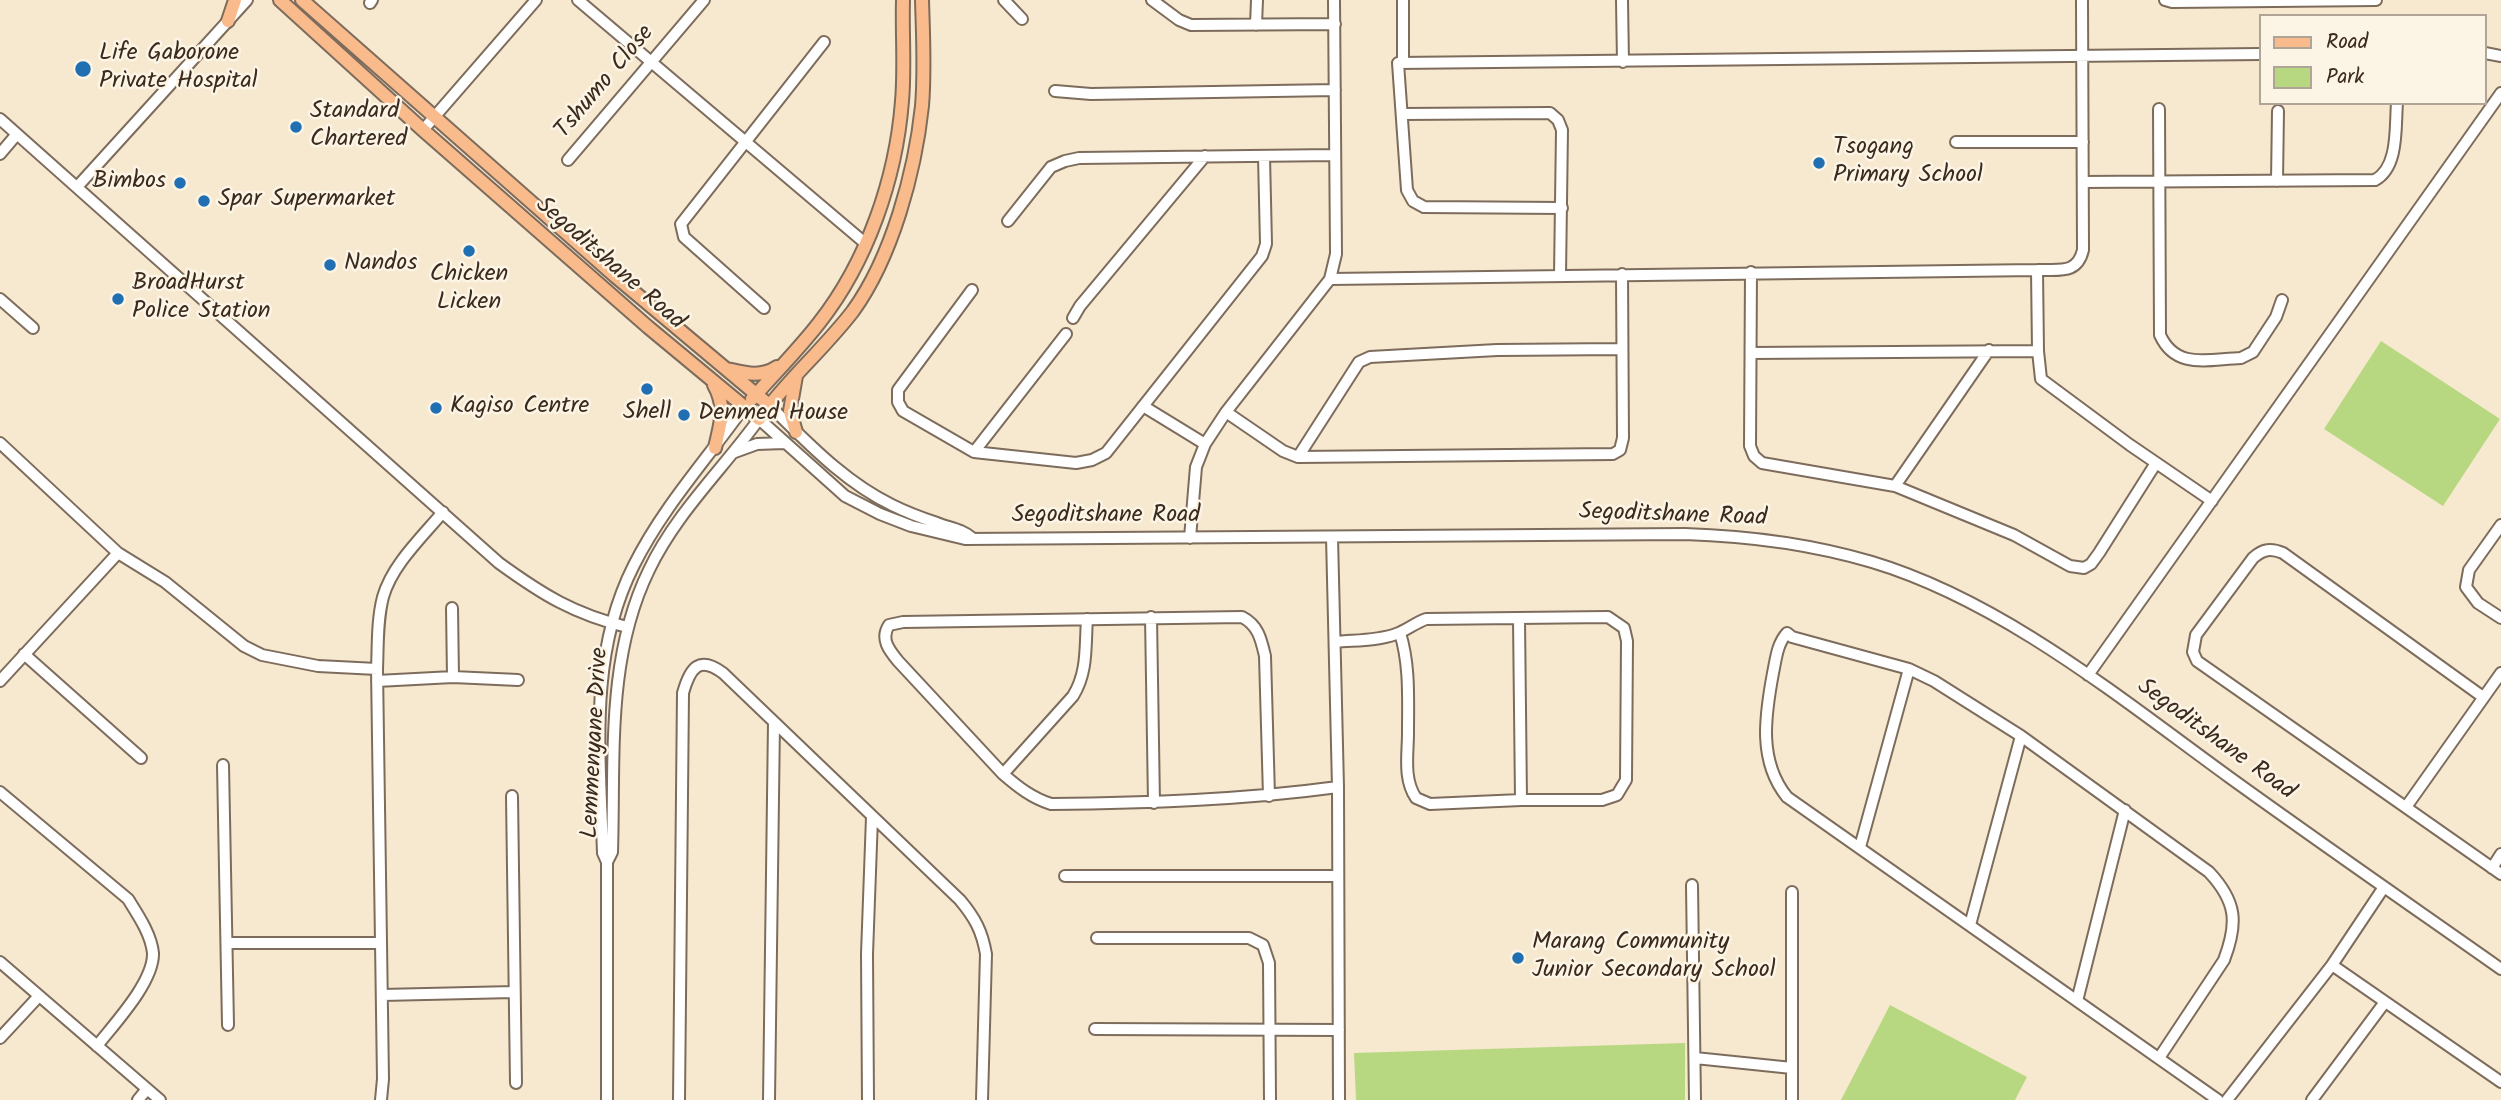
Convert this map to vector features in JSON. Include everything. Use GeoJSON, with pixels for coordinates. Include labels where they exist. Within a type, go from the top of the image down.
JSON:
{"type":"FeatureCollection","features":[{"type":"Feature","properties":{"kind":"main road"},"geometry":{"type":"LineString","coordinates":[[228,21],[234,0]]}},
{"type":"Feature","properties":{"kind":"main road","name":"Segoditshane Road"},"geometry":{"type":"LineString","coordinates":[[280,0],[423,130],[759,419]]}},
{"type":"Feature","properties":{"kind":"main road","name":"Segoditshane Road"},"geometry":{"type":"LineString","coordinates":[[302,0],[723,368],[769,405]]}},
{"type":"Feature","properties":{"kind":"main road","name":"Lemmenyane Drive"},"geometry":{"type":"LineString","coordinates":[[744,407],[819,323],[856,268],[885,191],[898,137],[902,100],[903,0]]}},
{"type":"Feature","properties":{"kind":"main road","name":"Lemmenyane Drive"},"geometry":{"type":"LineString","coordinates":[[759,419],[853,310],[872,280],[891,233],[911,169],[922,106],[922,0]]}},
{"type":"Feature","properties":{"kind":"main road"},"geometry":{"type":"LineString","coordinates":[[723,368],[759,374],[769,372],[785,362]]}},
{"type":"Feature","properties":{"kind":"main road"},"geometry":{"type":"LineString","coordinates":[[796,432],[790,411],[797,372]]}},
{"type":"Feature","properties":{"kind":"main road"},"geometry":{"type":"LineString","coordinates":[[712,381],[720,396],[723,410],[715,448]]}},
{"type":"Feature","properties":{"kind":"street"},"geometry":{"type":"LineString","coordinates":[[77,187],[247,0]]}},
{"type":"Feature","properties":{"kind":"street"},"geometry":{"type":"LineString","coordinates":[[423,130],[536,0]]}},
{"type":"Feature","properties":{"kind":"street"},"geometry":{"type":"LineString","coordinates":[[578,0],[865,243]]}},
{"type":"Feature","properties":{"kind":"street","name":"Tshumo Close"},"geometry":{"type":"LineString","coordinates":[[568,160],[704,0]]}},
{"type":"Feature","properties":{"kind":"street"},"geometry":{"type":"LineString","coordinates":[[1004,0],[1022,19]]}},
{"type":"Feature","properties":{"kind":"street"},"geometry":{"type":"LineString","coordinates":[[1152,0],[1179,20],[1191,25],[1335,24]]}},
{"type":"Feature","properties":{"kind":"street"},"geometry":{"type":"LineString","coordinates":[[1256,25],[1257,0]]}},
{"type":"Feature","properties":{"kind":"street"},"geometry":{"type":"LineString","coordinates":[[1190,538],[1196,467],[1205,444],[1226,412],[1330,279],[1336,254],[1334,0]]}},
{"type":"Feature","properties":{"kind":"street"},"geometry":{"type":"LineString","coordinates":[[1403,0],[1403,63]]}},
{"type":"Feature","properties":{"kind":"street"},"geometry":{"type":"LineString","coordinates":[[1622,0],[1623,62]]}},
{"type":"Feature","properties":{"kind":"street"},"geometry":{"type":"LineString","coordinates":[[1330,279],[2067,269],[2079,263],[2083,250],[2082,0]]}},
{"type":"Feature","properties":{"kind":"street"},"geometry":{"type":"LineString","coordinates":[[2165,0],[2376,0]]}},
{"type":"Feature","properties":{"kind":"street"},"geometry":{"type":"LineString","coordinates":[[764,308],[684,237],[682,220],[824,42]]}},
{"type":"Feature","properties":{"kind":"street"},"geometry":{"type":"LineString","coordinates":[[1562,208],[1424,207],[1413,201],[1407,190],[1398,63],[2260,54]]}},
{"type":"Feature","properties":{"kind":"street"},"geometry":{"type":"LineString","coordinates":[[1055,91],[1091,94],[1335,90]]}},
{"type":"Feature","properties":{"kind":"street"},"geometry":{"type":"LineString","coordinates":[[2088,675],[2501,93]]}},
{"type":"Feature","properties":{"kind":"street"},"geometry":{"type":"LineString","coordinates":[[2083,182],[2375,180],[2390,164],[2398,105]]}},
{"type":"Feature","properties":{"kind":"street"},"geometry":{"type":"LineString","coordinates":[[2159,109],[2160,335],[2171,353],[2183,359],[2247,356],[2253,352],[2276,317],[2282,300]]}},
{"type":"Feature","properties":{"kind":"street"},"geometry":{"type":"LineString","coordinates":[[2277,181],[2278,111]]}},
{"type":"Feature","properties":{"kind":"street"},"geometry":{"type":"LineString","coordinates":[[1403,114],[1550,113],[1558,120],[1562,130],[1560,275]]}},
{"type":"Feature","properties":{"kind":"street"},"geometry":{"type":"LineString","coordinates":[[0,119],[499,563],[565,607],[626,627]]}},
{"type":"Feature","properties":{"kind":"street"},"geometry":{"type":"LineString","coordinates":[[0,154],[17,134]]}},
{"type":"Feature","properties":{"kind":"street"},"geometry":{"type":"LineString","coordinates":[[1956,142],[2083,142]]}},
{"type":"Feature","properties":{"kind":"street"},"geometry":{"type":"LineString","coordinates":[[1008,221],[1051,167],[1079,158],[1335,155]]}},
{"type":"Feature","properties":{"kind":"street"},"geometry":{"type":"LineString","coordinates":[[1073,318],[1080,306],[1205,156]]}},
{"type":"Feature","properties":{"kind":"street"},"geometry":{"type":"LineString","coordinates":[[972,290],[898,390],[898,402],[903,411],[974,452],[1076,463],[1092,460],[1106,453],[1262,256],[1266,244],[1264,156]]}},
{"type":"Feature","properties":{"kind":"street"},"geometry":{"type":"LineString","coordinates":[[2037,270],[2041,379],[2211,501]]}},
{"type":"Feature","properties":{"kind":"street"},"geometry":{"type":"LineString","coordinates":[[1751,272],[1750,446],[1754,456],[1762,463],[1895,486],[2014,535],[2070,566],[2084,568],[2091,564],[2099,553],[2156,463]]}},
{"type":"Feature","properties":{"kind":"street"},"geometry":{"type":"LineString","coordinates":[[1226,412],[1283,452],[1298,457],[1613,454],[1620,450],[1623,438],[1622,274]]}},
{"type":"Feature","properties":{"kind":"street"},"geometry":{"type":"LineString","coordinates":[[0,299],[33,328]]}},
{"type":"Feature","properties":{"kind":"street"},"geometry":{"type":"LineString","coordinates":[[974,452],[1066,334]]}},
{"type":"Feature","properties":{"kind":"street"},"geometry":{"type":"LineString","coordinates":[[1298,457],[1359,362],[1370,356],[1497,349],[1622,349]]}},
{"type":"Feature","properties":{"kind":"street"},"geometry":{"type":"LineString","coordinates":[[1895,486],[1989,350]]}},
{"type":"Feature","properties":{"kind":"street"},"geometry":{"type":"LineString","coordinates":[[1751,353],[2038,351]]}},
{"type":"Feature","properties":{"kind":"street","name":"Segoditshane Road"},"geometry":{"type":"LineString","coordinates":[[769,405],[841,472],[890,504],[935,523],[966,532],[972,538]]}},
{"type":"Feature","properties":{"kind":"street"},"geometry":{"type":"LineString","coordinates":[[1143,406],[1205,444]]}},
{"type":"Feature","properties":{"kind":"street","name":"Lemmenyane Drive"},"geometry":{"type":"LineString","coordinates":[[607,862],[603,853],[599,690],[610,623],[633,565],[648,540],[675,498],[744,407]]}},
{"type":"Feature","properties":{"kind":"street","name":"Segoditshane Road"},"geometry":{"type":"LineString","coordinates":[[759,419],[845,496],[911,526],[965,539],[1685,534],[1770,540],[1875,563],[1959,597],[2015,627],[2088,675],[2501,969]]}},
{"type":"Feature","properties":{"kind":"street","name":"Lemmenyane Drive"},"geometry":{"type":"LineString","coordinates":[[607,1100],[607,862],[611,852],[615,704],[626,627],[649,570],[660,551],[687,509],[759,419]]}},
{"type":"Feature","properties":{"kind":"street"},"geometry":{"type":"LineString","coordinates":[[0,443],[118,553],[165,582],[244,646],[262,655],[377,675],[518,680]]}},
{"type":"Feature","properties":{"kind":"street"},"geometry":{"type":"LineString","coordinates":[[733,453],[757,444],[784,443]]}},
{"type":"Feature","properties":{"kind":"street"},"geometry":{"type":"LineString","coordinates":[[381,1100],[383,1079],[377,675],[380,615],[389,582],[443,512]]}},
{"type":"Feature","properties":{"kind":"street"},"geometry":{"type":"LineString","coordinates":[[2501,525],[2469,570],[2466,587],[2478,603],[2501,618]]}},
{"type":"Feature","properties":{"kind":"street"},"geometry":{"type":"LineString","coordinates":[[1332,537],[1338,787],[1339,1100]]}},
{"type":"Feature","properties":{"kind":"street"},"geometry":{"type":"LineString","coordinates":[[2483,697],[2274,549],[2262,551],[2253,558],[2196,635],[2193,652],[2197,661],[2496,871],[2501,854]]}},
{"type":"Feature","properties":{"kind":"street"},"geometry":{"type":"LineString","coordinates":[[0,681],[118,553]]}},
{"type":"Feature","properties":{"kind":"street"},"geometry":{"type":"LineString","coordinates":[[452,608],[453,677]]}},
{"type":"Feature","properties":{"kind":"street"},"geometry":{"type":"LineString","coordinates":[[1151,617],[1154,803]]}},
{"type":"Feature","properties":{"kind":"street"},"geometry":{"type":"LineString","coordinates":[[1269,796],[1265,656],[1260,636],[1252,622],[1242,617],[903,622],[889,625],[885,631],[884,639],[898,661],[1003,774],[1021,790],[1051,804],[1154,803],[1269,796],[1338,787]]}},
{"type":"Feature","properties":{"kind":"street"},"geometry":{"type":"LineString","coordinates":[[1335,642],[1384,638],[1426,619],[1608,617],[1624,628],[1627,641],[1626,780],[1622,790],[1602,800],[1430,804],[1416,798],[1408,781],[1408,675],[1406,652],[1400,633]]}},
{"type":"Feature","properties":{"kind":"street"},"geometry":{"type":"LineString","coordinates":[[1003,774],[1080,685],[1084,674],[1087,619]]}},
{"type":"Feature","properties":{"kind":"street"},"geometry":{"type":"LineString","coordinates":[[1519,619],[1521,800]]}},
{"type":"Feature","properties":{"kind":"street"},"geometry":{"type":"LineString","coordinates":[[2159,1058],[2224,960],[2233,932],[2234,917],[2231,902],[2220,884],[2209,872],[2021,736],[1934,681],[1909,668],[1798,636],[1792,637],[1787,633],[1779,644],[1766,710],[1770,768],[1787,797],[2218,1100]]}},
{"type":"Feature","properties":{"kind":"street"},"geometry":{"type":"LineString","coordinates":[[24,654],[141,758]]}},
{"type":"Feature","properties":{"kind":"street"},"geometry":{"type":"LineString","coordinates":[[679,1100],[683,693],[692,671],[702,664],[712,665],[774,722],[975,917],[983,933],[986,954],[982,1100]]}},
{"type":"Feature","properties":{"kind":"street"},"geometry":{"type":"LineString","coordinates":[[1860,847],[1909,668]]}},
{"type":"Feature","properties":{"kind":"street"},"geometry":{"type":"LineString","coordinates":[[2406,807],[2501,673]]}},
{"type":"Feature","properties":{"kind":"street"},"geometry":{"type":"LineString","coordinates":[[769,1100],[774,722]]}},
{"type":"Feature","properties":{"kind":"street"},"geometry":{"type":"LineString","coordinates":[[1970,925],[2021,736]]}},
{"type":"Feature","properties":{"kind":"street"},"geometry":{"type":"LineString","coordinates":[[223,765],[228,1025]]}},
{"type":"Feature","properties":{"kind":"street"},"geometry":{"type":"LineString","coordinates":[[0,792],[128,899],[142,922],[153,953],[150,969],[138,992],[97,1046]]}},
{"type":"Feature","properties":{"kind":"street"},"geometry":{"type":"LineString","coordinates":[[512,796],[516,1083]]}},
{"type":"Feature","properties":{"kind":"street"},"geometry":{"type":"LineString","coordinates":[[2077,1001],[2125,810]]}},
{"type":"Feature","properties":{"kind":"street"},"geometry":{"type":"LineString","coordinates":[[868,1100],[867,954],[872,817]]}},
{"type":"Feature","properties":{"kind":"street"},"geometry":{"type":"LineString","coordinates":[[1065,876],[1338,876]]}},
{"type":"Feature","properties":{"kind":"street"},"geometry":{"type":"LineString","coordinates":[[1692,885],[1695,1100]]}},
{"type":"Feature","properties":{"kind":"street"},"geometry":{"type":"LineString","coordinates":[[2227,1100],[2332,964],[2384,887]]}},
{"type":"Feature","properties":{"kind":"street"},"geometry":{"type":"LineString","coordinates":[[1792,892],[1792,1100]]}},
{"type":"Feature","properties":{"kind":"street"},"geometry":{"type":"LineString","coordinates":[[1097,938],[1249,938],[1263,945],[1269,963],[1270,1100]]}},
{"type":"Feature","properties":{"kind":"street"},"geometry":{"type":"LineString","coordinates":[[227,943],[381,943]]}},
{"type":"Feature","properties":{"kind":"street"},"geometry":{"type":"LineString","coordinates":[[0,962],[160,1100]]}},
{"type":"Feature","properties":{"kind":"street"},"geometry":{"type":"LineString","coordinates":[[2332,964],[2501,1083]]}},
{"type":"Feature","properties":{"kind":"street"},"geometry":{"type":"LineString","coordinates":[[382,995],[514,992]]}},
{"type":"Feature","properties":{"kind":"street"},"geometry":{"type":"LineString","coordinates":[[0,1038],[38,996]]}},
{"type":"Feature","properties":{"kind":"street"},"geometry":{"type":"LineString","coordinates":[[2312,1100],[2385,1002]]}},
{"type":"Feature","properties":{"kind":"street"},"geometry":{"type":"LineString","coordinates":[[1095,1029],[1339,1030]]}},
{"type":"Feature","properties":{"kind":"street"},"geometry":{"type":"LineString","coordinates":[[1695,1058],[1792,1068]]}},
{"type":"Feature","properties":{"kind":"street"},"geometry":{"type":"LineString","coordinates":[[138,1100],[147,1089]]}},
{"type":"Feature","properties":{"kind":"green space"},"geometry":{"type":"Polygon","coordinates":[[[2381,341],[2500,419],[2443,506],[2324,429],[2381,341]]]}},
{"type":"Feature","properties":{"kind":"green space"},"geometry":{"type":"Polygon","coordinates":[[[1890,1005],[2027,1077],[2015,1100],[1841,1100],[1890,1005]]]}},
{"type":"Feature","properties":{"kind":"green space"},"geometry":{"type":"Polygon","coordinates":[[[1685,1043],[1685,1100],[1356,1100],[1354,1053],[1685,1043]]]}},
{"type":"Feature","properties":{"kind":"place","name":"Life Gaborone Private Hospital"},"geometry":{"type":"Point","coordinates":[83,69]}},
{"type":"Feature","properties":{"kind":"place","name":"Standard Chartered"},"geometry":{"type":"Point","coordinates":[296,127]}},
{"type":"Feature","properties":{"kind":"place","name":"Tsogang Primary School"},"geometry":{"type":"Point","coordinates":[1819,163]}},
{"type":"Feature","properties":{"kind":"place","name":"Bimbos"},"geometry":{"type":"Point","coordinates":[180,183]}},
{"type":"Feature","properties":{"kind":"place","name":"Spar Supermarket"},"geometry":{"type":"Point","coordinates":[204,201]}},
{"type":"Feature","properties":{"kind":"place","name":"Chicken Licken"},"geometry":{"type":"Point","coordinates":[469,251]}},
{"type":"Feature","properties":{"kind":"place","name":"Nandos"},"geometry":{"type":"Point","coordinates":[330,265]}},
{"type":"Feature","properties":{"kind":"place","name":"BroadHurst Police Station"},"geometry":{"type":"Point","coordinates":[118,299]}},
{"type":"Feature","properties":{"kind":"place","name":"Shell"},"geometry":{"type":"Point","coordinates":[647,389]}},
{"type":"Feature","properties":{"kind":"place","name":"Kagiso Centre"},"geometry":{"type":"Point","coordinates":[436,408]}},
{"type":"Feature","properties":{"kind":"place","name":"Denmed House"},"geometry":{"type":"Point","coordinates":[684,415]}},
{"type":"Feature","properties":{"kind":"place","name":"Marang Community Junior Secondary School"},"geometry":{"type":"Point","coordinates":[1518,958]}}]}
